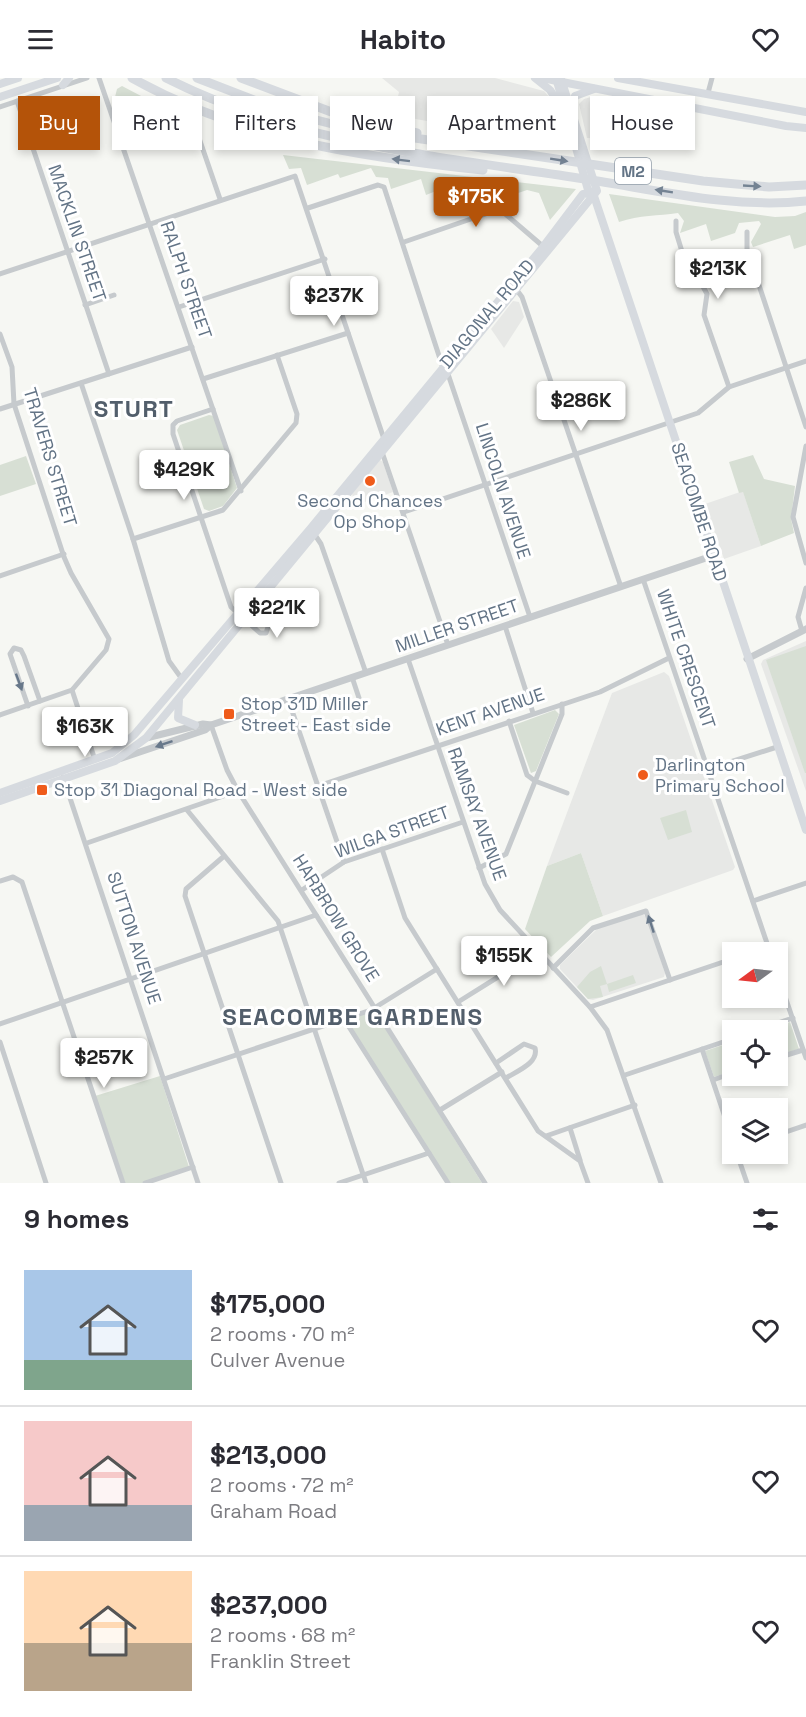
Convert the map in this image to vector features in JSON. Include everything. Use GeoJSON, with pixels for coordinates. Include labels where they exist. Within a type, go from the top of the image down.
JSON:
{"type":"FeatureCollection","features":[{"type":"Feature","properties":{"kind":"highway"},"geometry":{"type":"LineString","coordinates":[[132,78],[195,110],[306,144],[373,157],[542,175]]}},
{"type":"Feature","properties":{"kind":"highway","name":"M2"},"geometry":{"type":"LineString","coordinates":[[166,78],[211,100],[312,133],[542,175],[728,201],[806,201]]}},
{"type":"Feature","properties":{"kind":"highway","name":"M2"},"geometry":{"type":"LineString","coordinates":[[197,78],[285,112],[348,128],[427,139]]}},
{"type":"Feature","properties":{"kind":"highway","name":"M2"},"geometry":{"type":"LineString","coordinates":[[241,78],[342,116],[427,135]]}},
{"type":"Feature","properties":{"kind":"highway","name":"M2"},"geometry":{"type":"LineString","coordinates":[[506,150],[733,185],[769,187],[806,185]]}},
{"type":"Feature","properties":{"kind":"main road"},"geometry":{"type":"LineString","coordinates":[[0,84],[18,78]]}},
{"type":"Feature","properties":{"kind":"main road"},"geometry":{"type":"LineString","coordinates":[[535,78],[555,96]]}},
{"type":"Feature","properties":{"kind":"main road"},"geometry":{"type":"LineString","coordinates":[[542,78],[806,128]]}},
{"type":"Feature","properties":{"kind":"main road"},"geometry":{"type":"LineString","coordinates":[[618,78],[806,112]]}},
{"type":"Feature","properties":{"kind":"main road"},"geometry":{"type":"LineString","coordinates":[[0,97],[63,80]]}},
{"type":"Feature","properties":{"kind":"main road","name":"SEACOMBE ROAD"},"geometry":{"type":"LineString","coordinates":[[559,80],[563,96]]}},
{"type":"Feature","properties":{"kind":"main road"},"geometry":{"type":"LineString","coordinates":[[575,96],[594,89]]}},
{"type":"Feature","properties":{"kind":"main road"},"geometry":{"type":"LineString","coordinates":[[706,109],[708,93]]}},
{"type":"Feature","properties":{"kind":"main road","name":"SEACOMBE ROAD"},"geometry":{"type":"LineString","coordinates":[[578,144],[712,556],[806,830]]}},
{"type":"Feature","properties":{"kind":"main road","name":"DIAGONAL ROAD"},"geometry":{"type":"LineString","coordinates":[[0,801],[63,775],[121,747],[185,682],[593,192]]}},
{"type":"Feature","properties":{"kind":"main road","name":"DIAGONAL ROAD"},"geometry":{"type":"LineString","coordinates":[[241,616],[256,605],[312,532],[382,452],[387,441]]}},
{"type":"Feature","properties":{"kind":"main road","name":"DIAGONAL ROAD"},"geometry":{"type":"LineString","coordinates":[[0,792],[115,761],[146,738],[180,696],[185,682]]}},
{"type":"Feature","properties":{"kind":"main road"},"geometry":{"type":"LineString","coordinates":[[180,696],[178,718],[195,725]]}},
{"type":"Feature","properties":{"kind":"main road"},"geometry":{"type":"LineString","coordinates":[[121,747],[146,738]]}},
{"type":"Feature","properties":{"kind":"street"},"geometry":{"type":"LineString","coordinates":[[0,107],[63,80],[87,78]]}},
{"type":"Feature","properties":{"kind":"street"},"geometry":{"type":"LineString","coordinates":[[708,93],[712,78]]}},
{"type":"Feature","properties":{"kind":"street","name":"RALPH STREET"},"geometry":{"type":"LineString","coordinates":[[100,79],[151,222],[241,491]]}},
{"type":"Feature","properties":{"kind":"street","name":"MACKLIN STREET"},"geometry":{"type":"LineString","coordinates":[[16,102],[109,374]]}},
{"type":"Feature","properties":{"kind":"street"},"geometry":{"type":"LineString","coordinates":[[202,147],[220,199]]}},
{"type":"Feature","properties":{"kind":"street"},"geometry":{"type":"LineString","coordinates":[[0,274],[220,199],[295,176],[387,441]]}},
{"type":"Feature","properties":{"kind":"street","name":"LINCOLN AVENUE"},"geometry":{"type":"LineString","coordinates":[[308,208],[381,185],[404,242],[445,371],[530,618]]}},
{"type":"Feature","properties":{"kind":"street"},"geometry":{"type":"LineString","coordinates":[[404,242],[497,210],[503,212],[545,249]]}},
{"type":"Feature","properties":{"kind":"street"},"geometry":{"type":"LineString","coordinates":[[676,221],[676,232],[687,268],[700,281],[707,294],[704,315],[729,387]]}},
{"type":"Feature","properties":{"kind":"street"},"geometry":{"type":"LineString","coordinates":[[747,232],[747,249],[806,428]]}},
{"type":"Feature","properties":{"kind":"street"},"geometry":{"type":"LineString","coordinates":[[179,307],[325,259]]}},
{"type":"Feature","properties":{"kind":"street"},"geometry":{"type":"LineString","coordinates":[[514,288],[522,297],[621,587]]}},
{"type":"Feature","properties":{"kind":"street"},"geometry":{"type":"LineString","coordinates":[[85,305],[114,296]]}},
{"type":"Feature","properties":{"kind":"street"},"geometry":{"type":"LineString","coordinates":[[203,380],[348,333]]}},
{"type":"Feature","properties":{"kind":"street","name":"TRAVERS STREET"},"geometry":{"type":"LineString","coordinates":[[0,334],[12,368],[14,404],[64,554],[71,573],[109,639],[106,650],[72,690]]}},
{"type":"Feature","properties":{"kind":"street"},"geometry":{"type":"LineString","coordinates":[[0,409],[192,347]]}},
{"type":"Feature","properties":{"kind":"street"},"geometry":{"type":"LineString","coordinates":[[133,539],[223,510],[241,491],[298,419],[277,355]]}},
{"type":"Feature","properties":{"kind":"street"},"geometry":{"type":"LineString","coordinates":[[404,512],[670,423],[703,410],[729,387],[806,361]]}},
{"type":"Feature","properties":{"kind":"street"},"geometry":{"type":"LineString","coordinates":[[81,383],[133,539],[169,661],[185,682]]}},
{"type":"Feature","properties":{"kind":"street"},"geometry":{"type":"LineString","coordinates":[[213,409],[177,420],[173,434],[231,607],[260,633],[266,633],[270,621],[256,605]]}},
{"type":"Feature","properties":{"kind":"street"},"geometry":{"type":"LineString","coordinates":[[806,446],[793,518],[806,562]]}},
{"type":"Feature","properties":{"kind":"street"},"geometry":{"type":"LineString","coordinates":[[382,452],[448,645]]}},
{"type":"Feature","properties":{"kind":"street"},"geometry":{"type":"LineString","coordinates":[[312,532],[321,544],[366,673]]}},
{"type":"Feature","properties":{"kind":"street"},"geometry":{"type":"LineString","coordinates":[[799,540],[806,538]]}},
{"type":"Feature","properties":{"kind":"street"},"geometry":{"type":"LineString","coordinates":[[0,576],[64,554]]}},
{"type":"Feature","properties":{"kind":"street","name":"MILLER STREET"},"geometry":{"type":"LineString","coordinates":[[146,738],[195,725],[211,725],[712,556]]}},
{"type":"Feature","properties":{"kind":"street","name":"WHITE CRESCENT"},"geometry":{"type":"LineString","coordinates":[[643,579],[766,942]]}},
{"type":"Feature","properties":{"kind":"street"},"geometry":{"type":"LineString","coordinates":[[747,659],[804,630],[798,617],[806,588]]}},
{"type":"Feature","properties":{"kind":"street"},"geometry":{"type":"LineString","coordinates":[[505,626],[533,713]]}},
{"type":"Feature","properties":{"kind":"street"},"geometry":{"type":"LineString","coordinates":[[28,706],[10,654],[14,648],[21,650],[24,656],[40,701]]}},
{"type":"Feature","properties":{"kind":"street","name":"KENT AVENUE"},"geometry":{"type":"LineString","coordinates":[[318,786],[600,692],[669,658]]}},
{"type":"Feature","properties":{"kind":"street","name":"RAMSAY AVENUE"},"geometry":{"type":"LineString","coordinates":[[408,659],[479,868],[500,910],[590,1007],[607,1030],[661,1183]]}},
{"type":"Feature","properties":{"kind":"street"},"geometry":{"type":"LineString","coordinates":[[352,677],[360,701]]}},
{"type":"Feature","properties":{"kind":"street"},"geometry":{"type":"LineString","coordinates":[[0,715],[72,690],[95,760]]}},
{"type":"Feature","properties":{"kind":"street"},"geometry":{"type":"LineString","coordinates":[[288,699],[344,862]]}},
{"type":"Feature","properties":{"kind":"street"},"geometry":{"type":"LineString","coordinates":[[479,868],[506,854],[562,714],[562,704]]}},
{"type":"Feature","properties":{"kind":"street"},"geometry":{"type":"LineString","coordinates":[[509,721],[526,772],[535,781],[567,793]]}},
{"type":"Feature","properties":{"kind":"street","name":"MILLER STREET"},"geometry":{"type":"LineString","coordinates":[[115,761],[205,730],[211,725]]}},
{"type":"Feature","properties":{"kind":"street","name":"HARBROW GROVE"},"geometry":{"type":"LineString","coordinates":[[211,725],[227,770],[238,791],[485,1183]]}},
{"type":"Feature","properties":{"kind":"street"},"geometry":{"type":"LineString","coordinates":[[708,769],[777,747]]}},
{"type":"Feature","properties":{"kind":"street","name":"SUTTON AVENUE"},"geometry":{"type":"LineString","coordinates":[[63,775],[198,1183]]}},
{"type":"Feature","properties":{"kind":"street"},"geometry":{"type":"LineString","coordinates":[[87,843],[238,791]]}},
{"type":"Feature","properties":{"kind":"street"},"geometry":{"type":"LineString","coordinates":[[186,810],[280,927],[366,1183]]}},
{"type":"Feature","properties":{"kind":"street","name":"WILGA STREET"},"geometry":{"type":"LineString","coordinates":[[302,890],[344,862],[463,822]]}},
{"type":"Feature","properties":{"kind":"street"},"geometry":{"type":"LineString","coordinates":[[382,849],[405,918],[538,1131],[580,1161]]}},
{"type":"Feature","properties":{"kind":"street"},"geometry":{"type":"LineString","coordinates":[[223,857],[185,892],[281,1183]]}},
{"type":"Feature","properties":{"kind":"street"},"geometry":{"type":"LineString","coordinates":[[0,880],[13,877],[22,882],[123,1183]]}},
{"type":"Feature","properties":{"kind":"street"},"geometry":{"type":"LineString","coordinates":[[753,901],[806,884]]}},
{"type":"Feature","properties":{"kind":"street"},"geometry":{"type":"LineString","coordinates":[[553,968],[593,928],[643,911],[648,914],[670,980]]}},
{"type":"Feature","properties":{"kind":"street"},"geometry":{"type":"LineString","coordinates":[[0,1024],[316,915]]}},
{"type":"Feature","properties":{"kind":"street"},"geometry":{"type":"LineString","coordinates":[[458,1002],[538,952]]}},
{"type":"Feature","properties":{"kind":"street"},"geometry":{"type":"LineString","coordinates":[[590,1007],[722,962]]}},
{"type":"Feature","properties":{"kind":"street"},"geometry":{"type":"LineString","coordinates":[[164,1079],[374,1008],[437,969]]}},
{"type":"Feature","properties":{"kind":"street"},"geometry":{"type":"LineString","coordinates":[[788,1004],[806,1058]]}},
{"type":"Feature","properties":{"kind":"street"},"geometry":{"type":"LineString","coordinates":[[787,1020],[793,1018]]}},
{"type":"Feature","properties":{"kind":"street"},"geometry":{"type":"LineString","coordinates":[[344,1019],[448,1183]]}},
{"type":"Feature","properties":{"kind":"street"},"geometry":{"type":"LineString","coordinates":[[798,1034],[806,1031]]}},
{"type":"Feature","properties":{"kind":"street"},"geometry":{"type":"LineString","coordinates":[[0,1042],[46,1183]]}},
{"type":"Feature","properties":{"kind":"street"},"geometry":{"type":"LineString","coordinates":[[624,1075],[722,1042]]}},
{"type":"Feature","properties":{"kind":"street"},"geometry":{"type":"LineString","coordinates":[[496,1063],[524,1044],[534,1048],[534,1060],[506,1078]]}},
{"type":"Feature","properties":{"kind":"street"},"geometry":{"type":"LineString","coordinates":[[702,1049],[722,1107]]}},
{"type":"Feature","properties":{"kind":"street"},"geometry":{"type":"LineString","coordinates":[[788,1055],[803,1050]]}},
{"type":"Feature","properties":{"kind":"street"},"geometry":{"type":"LineString","coordinates":[[440,1110],[502,1072]]}},
{"type":"Feature","properties":{"kind":"street"},"geometry":{"type":"LineString","coordinates":[[713,1080],[722,1077]]}},
{"type":"Feature","properties":{"kind":"street"},"geometry":{"type":"LineString","coordinates":[[546,1136],[635,1105]]}},
{"type":"Feature","properties":{"kind":"street"},"geometry":{"type":"LineString","coordinates":[[788,1131],[806,1125]]}},
{"type":"Feature","properties":{"kind":"street"},"geometry":{"type":"LineString","coordinates":[[570,1128],[588,1183]]}},
{"type":"Feature","properties":{"kind":"street"},"geometry":{"type":"LineString","coordinates":[[339,1183],[429,1153]]}},
{"type":"Feature","properties":{"kind":"street"},"geometry":{"type":"LineString","coordinates":[[740,1164],[747,1183]]}},
{"type":"Feature","properties":{"kind":"street"},"geometry":{"type":"LineString","coordinates":[[145,1183],[193,1167]]}},
{"type":"Feature","properties":{"kind":"shaded area"},"geometry":{"type":"Polygon","coordinates":[[[382,78],[495,78],[544,91],[548,96],[427,96],[427,121],[415,119],[415,96],[398,96],[399,92],[382,78]]]}},
{"type":"Feature","properties":{"kind":"shaded area"},"geometry":{"type":"Polygon","coordinates":[[[122,86],[141,96],[115,96],[117,89],[122,86]]]}},
{"type":"Feature","properties":{"kind":"shaded area"},"geometry":{"type":"Polygon","coordinates":[[[590,97],[590,138],[587,138],[579,104],[590,97]]]}},
{"type":"Feature","properties":{"kind":"shaded area"},"geometry":{"type":"Polygon","coordinates":[[[283,155],[576,189],[550,220],[539,193],[527,190],[477,207],[466,179],[426,195],[421,179],[391,189],[388,178],[376,177],[371,168],[340,178],[338,174],[307,185],[301,168],[289,169],[283,155]]]}},
{"type":"Feature","properties":{"kind":"shaded area"},"geometry":{"type":"Polygon","coordinates":[[[609,194],[775,217],[795,216],[806,212],[806,245],[794,249],[790,235],[753,247],[751,242],[761,224],[759,221],[739,223],[735,233],[711,241],[706,224],[680,233],[684,221],[678,213],[619,222],[609,194]]]}},
{"type":"Feature","properties":{"kind":"shaded area"},"geometry":{"type":"Polygon","coordinates":[[[513,301],[519,302],[524,317],[504,348],[491,329],[513,301]]]}},
{"type":"Feature","properties":{"kind":"shaded area"},"geometry":{"type":"Polygon","coordinates":[[[209,415],[214,416],[237,488],[223,506],[209,511],[204,509],[177,430],[180,425],[209,415]]]}},
{"type":"Feature","properties":{"kind":"shaded area"},"geometry":{"type":"Polygon","coordinates":[[[753,455],[764,479],[795,486],[791,519],[794,533],[761,546],[743,492],[739,493],[729,462],[753,455]]]}},
{"type":"Feature","properties":{"kind":"shaded area"},"geometry":{"type":"Polygon","coordinates":[[[26,456],[36,484],[0,496],[0,465],[26,456]]]}},
{"type":"Feature","properties":{"kind":"shaded area"},"geometry":{"type":"Polygon","coordinates":[[[380,460],[383,462],[393,492],[356,505],[352,494],[380,460]]]}},
{"type":"Feature","properties":{"kind":"shaded area"},"geometry":{"type":"Polygon","coordinates":[[[743,491],[761,546],[724,559],[705,504],[743,491]]]}},
{"type":"Feature","properties":{"kind":"shaded area"},"geometry":{"type":"Polygon","coordinates":[[[806,641],[806,791],[761,664],[763,660],[806,641]]]}},
{"type":"Feature","properties":{"kind":"shaded area"},"geometry":{"type":"Polygon","coordinates":[[[806,646],[806,773],[805,773],[766,660],[806,646]]]}},
{"type":"Feature","properties":{"kind":"shaded area","name":"Darlington Primary School"},"geometry":{"type":"Polygon","coordinates":[[[664,672],[669,676],[735,867],[733,870],[603,916],[581,853],[547,866],[612,693],[664,672]]]}},
{"type":"Feature","properties":{"kind":"shaded area"},"geometry":{"type":"Polygon","coordinates":[[[555,710],[559,714],[536,771],[531,773],[514,725],[555,710]]]}},
{"type":"Feature","properties":{"kind":"shaded area"},"geometry":{"type":"Polygon","coordinates":[[[686,810],[692,832],[668,840],[660,818],[686,810]]]}},
{"type":"Feature","properties":{"kind":"shaded area"},"geometry":{"type":"Polygon","coordinates":[[[581,853],[603,916],[590,921],[551,957],[525,929],[547,866],[581,853]]]}},
{"type":"Feature","properties":{"kind":"shaded area"},"geometry":{"type":"Polygon","coordinates":[[[642,914],[647,917],[665,973],[664,977],[593,1000],[588,999],[560,969],[560,965],[598,928],[642,914]]]}},
{"type":"Feature","properties":{"kind":"shaded area"},"geometry":{"type":"Polygon","coordinates":[[[601,966],[607,984],[600,986],[603,997],[588,999],[577,987],[590,972],[601,966]]]}},
{"type":"Feature","properties":{"kind":"shaded area"},"geometry":{"type":"Polygon","coordinates":[[[633,975],[636,983],[609,992],[607,984],[633,975]]]}},
{"type":"Feature","properties":{"kind":"shaded area"},"geometry":{"type":"Polygon","coordinates":[[[374,1010],[482,1183],[450,1183],[346,1020],[374,1010]]]}},
{"type":"Feature","properties":{"kind":"shaded area"},"geometry":{"type":"Polygon","coordinates":[[[790,1022],[799,1049],[788,1052],[788,1023],[790,1022]]]}},
{"type":"Feature","properties":{"kind":"shaded area"},"geometry":{"type":"Polygon","coordinates":[[[722,1045],[722,1074],[714,1077],[705,1051],[722,1045]]]}},
{"type":"Feature","properties":{"kind":"shaded area"},"geometry":{"type":"Polygon","coordinates":[[[160,1076],[189,1167],[142,1183],[125,1183],[95,1096],[160,1076]]]}},
{"type":"Feature","properties":{"kind":"place","name":"Second Chances Op Shop"},"geometry":{"type":"Point","coordinates":[370,481]}},
{"type":"Feature","properties":{"kind":"place","name":"Stop 31D Miller Street - East side"},"geometry":{"type":"Point","coordinates":[229,714]}},
{"type":"Feature","properties":{"kind":"place","name":"Darlington Primary School"},"geometry":{"type":"Point","coordinates":[643,775]}},
{"type":"Feature","properties":{"kind":"place","name":"Stop 31 Diagonal Road - West side"},"geometry":{"type":"Point","coordinates":[42,790]}},
{"type":"Feature","properties":{"kind":"district","name":"STURT"},"geometry":{"type":"Point","coordinates":[134,409]}},
{"type":"Feature","properties":{"kind":"district","name":"SEACOMBE GARDENS"},"geometry":{"type":"Point","coordinates":[353,1017]}}]}
